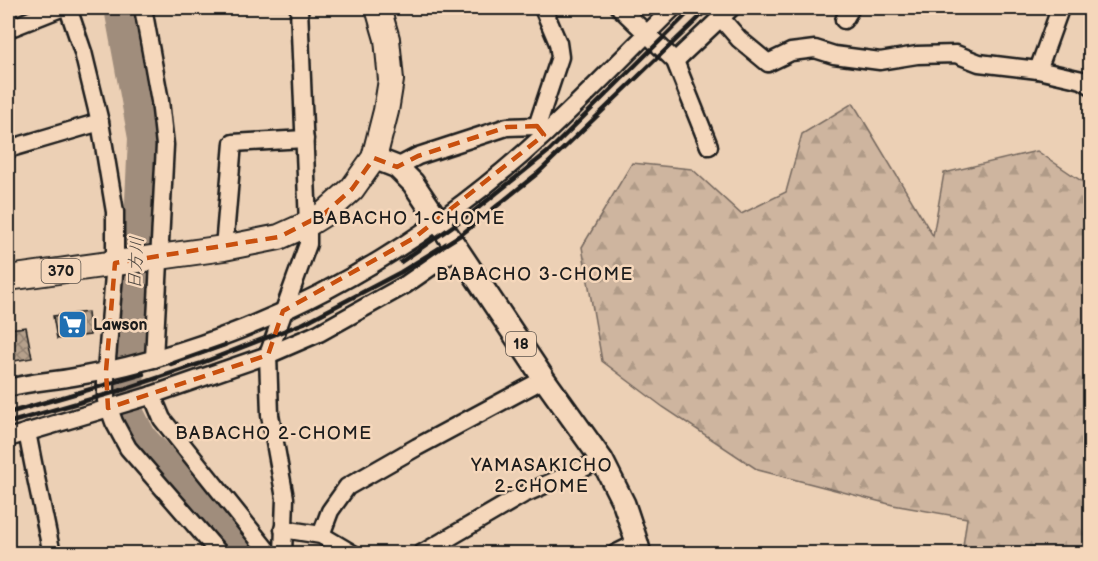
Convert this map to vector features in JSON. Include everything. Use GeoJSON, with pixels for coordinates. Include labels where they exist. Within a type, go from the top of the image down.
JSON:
{"type":"FeatureCollection","features":[{"type":"Feature","properties":{"kind":"highway","name":"370"},"geometry":{"type":"LineString","coordinates":[[8,278],[224,248],[279,237],[324,214],[352,189],[374,158],[391,80],[387,39],[378,8]]}},
{"type":"Feature","properties":{"kind":"main road","name":"18"},"geometry":{"type":"LineString","coordinates":[[374,158],[397,167],[413,183],[544,379],[602,460],[624,504],[638,548]]}},
{"type":"Feature","properties":{"kind":"street"},"geometry":{"type":"LineString","coordinates":[[8,29],[61,8]]}},
{"type":"Feature","properties":{"kind":"street"},"geometry":{"type":"LineString","coordinates":[[68,8],[83,52],[100,122],[115,212],[119,263],[106,400],[113,407],[114,422],[128,448],[220,554]]}},
{"type":"Feature","properties":{"kind":"street"},"geometry":{"type":"LineString","coordinates":[[143,8],[160,101],[165,145],[154,258],[148,360]]}},
{"type":"Feature","properties":{"kind":"street"},"geometry":{"type":"LineString","coordinates":[[283,554],[285,498],[270,415],[268,355],[308,244],[299,8]]}},
{"type":"Feature","properties":{"kind":"street"},"geometry":{"type":"LineString","coordinates":[[541,130],[560,57],[558,43],[543,8]]}},
{"type":"Feature","properties":{"kind":"street"},"geometry":{"type":"LineString","coordinates":[[8,388],[110,370],[235,332],[284,311],[377,263],[439,222],[505,169],[541,130],[673,8]]}},
{"type":"Feature","properties":{"kind":"street"},"geometry":{"type":"LineString","coordinates":[[1038,70],[1060,9],[1054,8]]}},
{"type":"Feature","properties":{"kind":"street"},"geometry":{"type":"LineString","coordinates":[[629,10],[647,33],[675,61],[709,146]]}},
{"type":"Feature","properties":{"kind":"street"},"geometry":{"type":"LineString","coordinates":[[675,61],[726,13],[739,39],[768,63],[791,52],[815,49],[834,55],[880,61],[917,55],[956,54],[979,63],[1038,70],[1088,81]]}},
{"type":"Feature","properties":{"kind":"street"},"geometry":{"type":"LineString","coordinates":[[8,149],[100,122]]}},
{"type":"Feature","properties":{"kind":"street"},"geometry":{"type":"LineString","coordinates":[[397,167],[418,156],[507,128],[541,130]]}},
{"type":"Feature","properties":{"kind":"street"},"geometry":{"type":"LineString","coordinates":[[224,248],[233,143],[305,140]]}},
{"type":"Feature","properties":{"kind":"street"},"geometry":{"type":"LineString","coordinates":[[8,438],[148,396],[268,355],[344,320],[405,285],[457,249]]}},
{"type":"Feature","properties":{"kind":"street"},"geometry":{"type":"LineString","coordinates":[[321,535],[330,510],[347,487],[544,379]]}},
{"type":"Feature","properties":{"kind":"street"},"geometry":{"type":"LineString","coordinates":[[148,396],[162,419],[270,554]]}},
{"type":"Feature","properties":{"kind":"street"},"geometry":{"type":"LineString","coordinates":[[27,432],[52,554]]}},
{"type":"Feature","properties":{"kind":"street"},"geometry":{"type":"LineString","coordinates":[[421,554],[522,495],[602,460]]}},
{"type":"Feature","properties":{"kind":"street"},"geometry":{"type":"LineString","coordinates":[[284,529],[321,535],[353,554]]}},
{"type":"Feature","properties":{"kind":"street"},"geometry":{"type":"LineString","coordinates":[[615,554],[638,548]]}},
{"type":"Feature","properties":{"kind":"highlighted area"},"geometry":{"type":"Polygon","coordinates":[[[537,126],[544,135],[414,238],[283,311],[268,355],[108,408],[106,371],[115,263],[279,237],[324,214],[352,189],[374,158],[397,167],[418,156],[507,127],[537,126]]]}},
{"type":"Feature","properties":{"kind":"green space"},"geometry":{"type":"Polygon","coordinates":[[[853,103],[933,236],[944,173],[1037,151],[1090,187],[1090,553],[962,553],[967,518],[893,505],[758,470],[663,407],[602,361],[582,247],[632,163],[692,169],[741,214],[786,192],[802,134],[853,103]]]}},
{"type":"Feature","properties":{"kind":"building"},"geometry":{"type":"Polygon","coordinates":[[[88,312],[90,335],[57,339],[53,316],[88,312]]]}},
{"type":"Feature","properties":{"kind":"building"},"geometry":{"type":"Polygon","coordinates":[[[26,327],[32,358],[8,362],[8,329],[26,327]]]}},
{"type":"Feature","properties":{"kind":"waterway","name":"日方川"},"geometry":{"type":"LineString","coordinates":[[118,8],[142,138],[129,411],[143,438],[200,498],[240,554]]}},
{"type":"Feature","properties":{"kind":"railway"},"geometry":{"type":"LineString","coordinates":[[401,262],[473,212],[549,151],[693,8]]}},
{"type":"Feature","properties":{"kind":"railway"},"geometry":{"type":"LineString","coordinates":[[8,423],[119,391],[199,364],[304,323],[401,272],[462,234],[538,173],[709,8]]}},
{"type":"Feature","properties":{"kind":"railway"},"geometry":{"type":"LineString","coordinates":[[171,364],[225,345]]}},
{"type":"Feature","properties":{"kind":"railway"},"geometry":{"type":"LineString","coordinates":[[8,413],[143,374]]}},
{"type":"Feature","properties":{"kind":"place","name":"Lawson"},"geometry":{"type":"Point","coordinates":[72,325]}},
{"type":"Feature","properties":{"kind":"district","name":"BABACHO 1-CHOME"},"geometry":{"type":"Point","coordinates":[409,218]}},
{"type":"Feature","properties":{"kind":"district","name":"BABACHO 3-CHOME"},"geometry":{"type":"Point","coordinates":[535,274]}},
{"type":"Feature","properties":{"kind":"district","name":"BABACHO 2-CHOME"},"geometry":{"type":"Point","coordinates":[274,433]}},
{"type":"Feature","properties":{"kind":"district","name":"YAMASAKICHO 2-CHOME"},"geometry":{"type":"Point","coordinates":[542,475]}}]}
